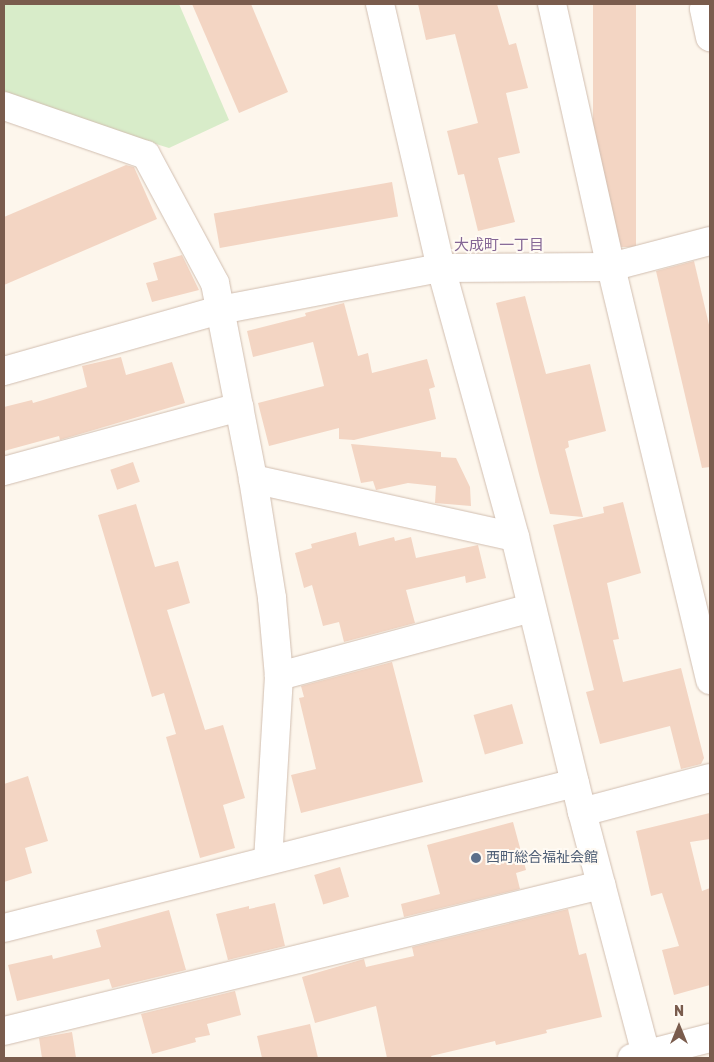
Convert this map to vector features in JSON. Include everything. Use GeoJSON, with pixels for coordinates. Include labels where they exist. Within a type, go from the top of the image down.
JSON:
{"type":"FeatureCollection","features":[{"type":"Feature","properties":{"kind":"street"},"geometry":{"type":"LineString","coordinates":[[380,4],[441,268],[515,538],[601,885],[641,1057],[710,1038]]}},
{"type":"Feature","properties":{"kind":"street"},"geometry":{"type":"LineString","coordinates":[[552,4],[611,267],[710,680]]}},
{"type":"Feature","properties":{"kind":"street"},"geometry":{"type":"LineString","coordinates":[[710,7],[704,9],[710,37]]}},
{"type":"Feature","properties":{"kind":"street"},"geometry":{"type":"LineString","coordinates":[[4,106],[146,155],[215,283],[254,479],[272,598],[279,676],[268,860]]}},
{"type":"Feature","properties":{"kind":"street"},"geometry":{"type":"LineString","coordinates":[[4,371],[220,310],[441,268],[611,267],[710,241]]}},
{"type":"Feature","properties":{"kind":"street"},"geometry":{"type":"LineString","coordinates":[[4,471],[239,406]]}},
{"type":"Feature","properties":{"kind":"street"},"geometry":{"type":"LineString","coordinates":[[254,479],[515,538]]}},
{"type":"Feature","properties":{"kind":"street"},"geometry":{"type":"LineString","coordinates":[[279,676],[531,608]]}},
{"type":"Feature","properties":{"kind":"street"},"geometry":{"type":"LineString","coordinates":[[582,812],[710,778]]}},
{"type":"Feature","properties":{"kind":"street"},"geometry":{"type":"LineString","coordinates":[[4,928],[575,783]]}},
{"type":"Feature","properties":{"kind":"street"},"geometry":{"type":"LineString","coordinates":[[4,1031],[601,885]]}},
{"type":"Feature","properties":{"kind":"green space"},"geometry":{"type":"Polygon","coordinates":[[[4,4],[179,4],[229,120],[169,148],[4,97],[4,4]]]}},
{"type":"Feature","properties":{"kind":"building"},"geometry":{"type":"Polygon","coordinates":[[[192,4],[251,4],[288,92],[239,113],[192,4]]]}},
{"type":"Feature","properties":{"kind":"building"},"geometry":{"type":"Polygon","coordinates":[[[418,4],[497,4],[509,45],[516,43],[528,88],[506,93],[520,153],[498,158],[515,222],[478,231],[464,174],[458,175],[447,131],[478,123],[455,34],[426,40],[418,4]]]}},
{"type":"Feature","properties":{"kind":"building"},"geometry":{"type":"Polygon","coordinates":[[[593,4],[636,4],[636,247],[593,247],[593,4]]]}},
{"type":"Feature","properties":{"kind":"building"},"geometry":{"type":"Polygon","coordinates":[[[126,165],[134,167],[157,219],[4,285],[4,217],[126,165]]]}},
{"type":"Feature","properties":{"kind":"building"},"geometry":{"type":"Polygon","coordinates":[[[392,182],[398,216],[220,248],[214,213],[392,182]]]}},
{"type":"Feature","properties":{"kind":"building"},"geometry":{"type":"Polygon","coordinates":[[[182,255],[199,290],[152,302],[146,283],[158,280],[153,263],[182,255]]]}},
{"type":"Feature","properties":{"kind":"building"},"geometry":{"type":"Polygon","coordinates":[[[694,261],[710,329],[710,467],[702,468],[656,271],[694,261]]]}},
{"type":"Feature","properties":{"kind":"building"},"geometry":{"type":"Polygon","coordinates":[[[525,296],[546,374],[590,364],[606,431],[568,441],[569,447],[565,449],[583,517],[550,514],[539,474],[496,303],[525,296]]]}},
{"type":"Feature","properties":{"kind":"building"},"geometry":{"type":"Polygon","coordinates":[[[344,303],[358,356],[368,353],[372,373],[427,359],[435,387],[429,389],[436,419],[354,440],[339,439],[339,428],[269,446],[258,403],[324,386],[313,342],[253,357],[247,331],[306,316],[305,313],[344,303]]]}},
{"type":"Feature","properties":{"kind":"building"},"geometry":{"type":"Polygon","coordinates":[[[121,357],[126,375],[172,362],[185,403],[60,440],[59,436],[4,451],[4,407],[32,400],[33,403],[87,387],[82,366],[121,357]]]}},
{"type":"Feature","properties":{"kind":"building"},"geometry":{"type":"Polygon","coordinates":[[[351,444],[441,452],[441,457],[456,458],[470,487],[471,506],[435,503],[436,486],[408,483],[376,490],[373,481],[361,483],[351,444]]]}},
{"type":"Feature","properties":{"kind":"building"},"geometry":{"type":"Polygon","coordinates":[[[133,462],[140,482],[117,490],[110,470],[133,462]]]}},
{"type":"Feature","properties":{"kind":"building"},"geometry":{"type":"Polygon","coordinates":[[[623,502],[641,573],[607,583],[619,639],[613,640],[623,682],[681,668],[704,758],[701,764],[681,769],[670,726],[600,744],[586,692],[594,690],[553,525],[604,513],[603,507],[623,502]]]}},
{"type":"Feature","properties":{"kind":"building"},"geometry":{"type":"Polygon","coordinates":[[[136,504],[155,567],[178,561],[190,603],[167,610],[205,730],[223,725],[245,798],[223,805],[235,848],[200,858],[166,737],[176,734],[164,693],[152,697],[98,515],[136,504]]]}},
{"type":"Feature","properties":{"kind":"building"},"geometry":{"type":"Polygon","coordinates":[[[356,532],[359,546],[394,537],[395,541],[411,537],[416,558],[478,545],[486,578],[466,583],[465,576],[406,590],[415,623],[344,642],[339,622],[323,626],[312,585],[304,588],[295,553],[312,548],[311,544],[356,532]]]}},
{"type":"Feature","properties":{"kind":"building"},"geometry":{"type":"Polygon","coordinates":[[[392,662],[423,782],[301,813],[291,775],[316,769],[299,698],[304,697],[301,686],[392,662]]]}},
{"type":"Feature","properties":{"kind":"building"},"geometry":{"type":"Polygon","coordinates":[[[512,704],[523,743],[485,754],[474,715],[512,704]]]}},
{"type":"Feature","properties":{"kind":"building"},"geometry":{"type":"Polygon","coordinates":[[[28,776],[48,841],[25,848],[32,873],[4,882],[4,784],[28,776]]]}},
{"type":"Feature","properties":{"kind":"building"},"geometry":{"type":"Polygon","coordinates":[[[710,813],[710,839],[690,842],[702,891],[710,888],[710,985],[674,995],[662,950],[679,946],[662,893],[651,896],[636,831],[710,813]]]}},
{"type":"Feature","properties":{"kind":"building","name":"西町総合福祉会館"},"geometry":{"type":"Polygon","coordinates":[[[513,822],[526,870],[516,873],[520,889],[404,917],[401,904],[440,894],[427,845],[513,822]]]}},
{"type":"Feature","properties":{"kind":"building"},"geometry":{"type":"Polygon","coordinates":[[[340,867],[349,897],[323,905],[314,875],[340,867]]]}},
{"type":"Feature","properties":{"kind":"building"},"geometry":{"type":"Polygon","coordinates":[[[275,903],[285,946],[228,960],[216,914],[249,906],[249,909],[275,903]]]}},
{"type":"Feature","properties":{"kind":"building"},"geometry":{"type":"Polygon","coordinates":[[[568,909],[579,955],[586,953],[602,1017],[546,1030],[547,1033],[496,1045],[495,1041],[431,1056],[432,1058],[387,1058],[376,1006],[315,1023],[302,977],[364,959],[366,967],[414,956],[412,947],[568,909]]]}},
{"type":"Feature","properties":{"kind":"building"},"geometry":{"type":"Polygon","coordinates":[[[169,910],[186,970],[112,988],[109,979],[17,1001],[8,965],[52,955],[53,959],[101,947],[96,930],[169,910]]]}},
{"type":"Feature","properties":{"kind":"building"},"geometry":{"type":"Polygon","coordinates":[[[235,991],[241,1015],[207,1024],[210,1035],[195,1038],[196,1042],[152,1054],[141,1014],[235,991]]]}},
{"type":"Feature","properties":{"kind":"building"},"geometry":{"type":"Polygon","coordinates":[[[310,1024],[318,1058],[262,1058],[257,1036],[310,1024]]]}},
{"type":"Feature","properties":{"kind":"building"},"geometry":{"type":"Polygon","coordinates":[[[72,1032],[76,1058],[42,1058],[39,1038],[72,1032]]]}},
{"type":"Feature","properties":{"kind":"place","name":"西町総合福祉会館"},"geometry":{"type":"Point","coordinates":[476,858]}},
{"type":"Feature","properties":{"kind":"district","name":"大成町一丁目"},"geometry":{"type":"Point","coordinates":[499,246]}}]}
